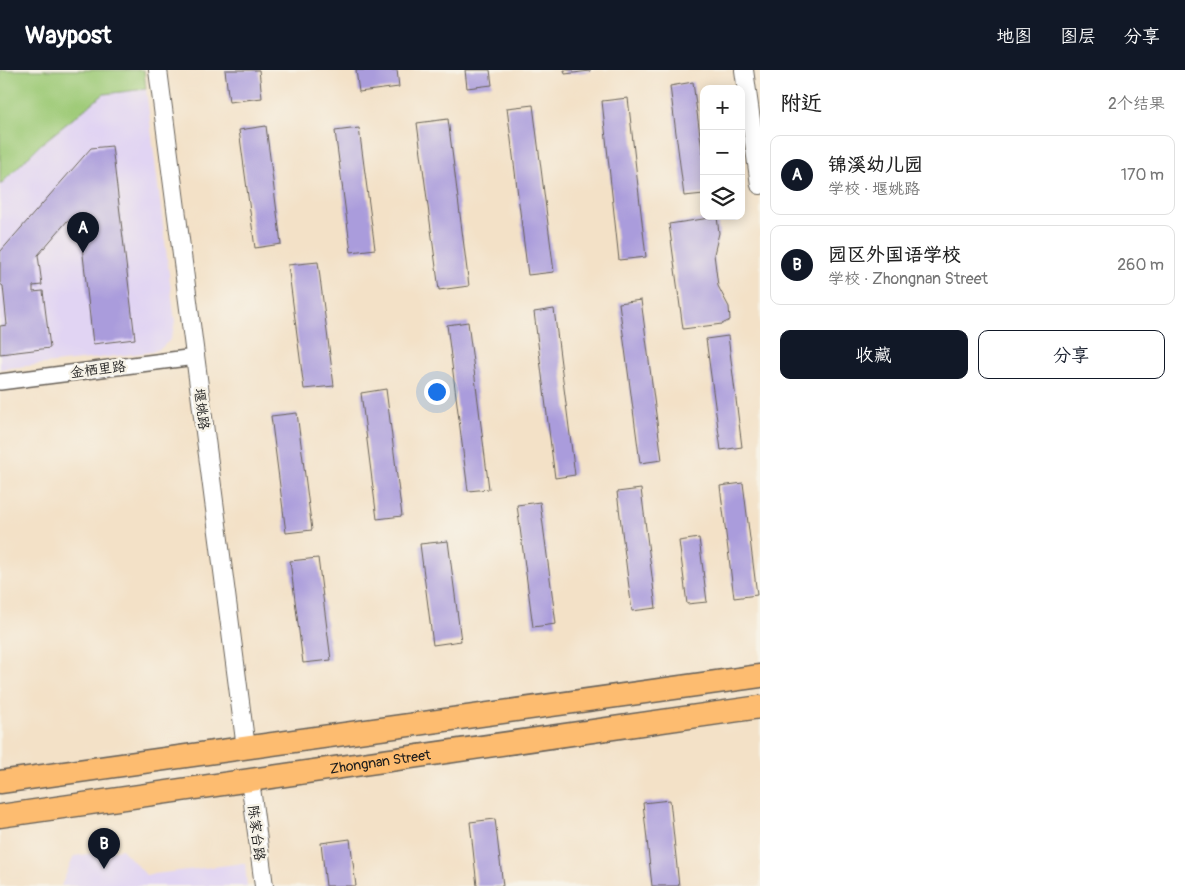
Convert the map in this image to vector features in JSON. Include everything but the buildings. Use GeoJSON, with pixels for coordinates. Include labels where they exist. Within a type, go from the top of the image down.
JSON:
{"type":"FeatureCollection","features":[{"type":"Feature","properties":{"kind":"main road"},"geometry":{"type":"LineString","coordinates":[[0,782],[760,676]]}},
{"type":"Feature","properties":{"kind":"main road","name":"Zhongnan Street"},"geometry":{"type":"LineString","coordinates":[[0,816],[760,707]]}},
{"type":"Feature","properties":{"kind":"street","name":"堰姚路"},"geometry":{"type":"LineString","coordinates":[[158,70],[246,748]]}},
{"type":"Feature","properties":{"kind":"street"},"geometry":{"type":"LineString","coordinates":[[744,70],[760,185]]}},
{"type":"Feature","properties":{"kind":"street","name":"金栖里路"},"geometry":{"type":"LineString","coordinates":[[0,382],[195,357]]}},
{"type":"Feature","properties":{"kind":"street","name":"陈家台路"},"geometry":{"type":"LineString","coordinates":[[250,780],[264,886]]}},
{"type":"Feature","properties":{"kind":"shaded area"},"geometry":{"type":"Polygon","coordinates":[[[146,89],[175,322],[169,341],[161,348],[152,352],[0,369],[0,185],[41,144],[104,94],[146,89]]]}},
{"type":"Feature","properties":{"kind":"shaded area"},"geometry":{"type":"Polygon","coordinates":[[[122,849],[146,875],[245,863],[247,886],[61,886],[74,856],[122,849]]]}},
{"type":"Feature","properties":{"kind":"green space"},"geometry":{"type":"Polygon","coordinates":[[[0,70],[144,70],[146,89],[104,94],[41,144],[0,185],[0,70]]]}},
{"type":"Feature","properties":{"kind":"place","name":"锦溪幼儿园"},"geometry":{"type":"Point","coordinates":[83,253]}},
{"type":"Feature","properties":{"kind":"place","name":"园区外国语学校"},"geometry":{"type":"Point","coordinates":[104,869]}}]}
